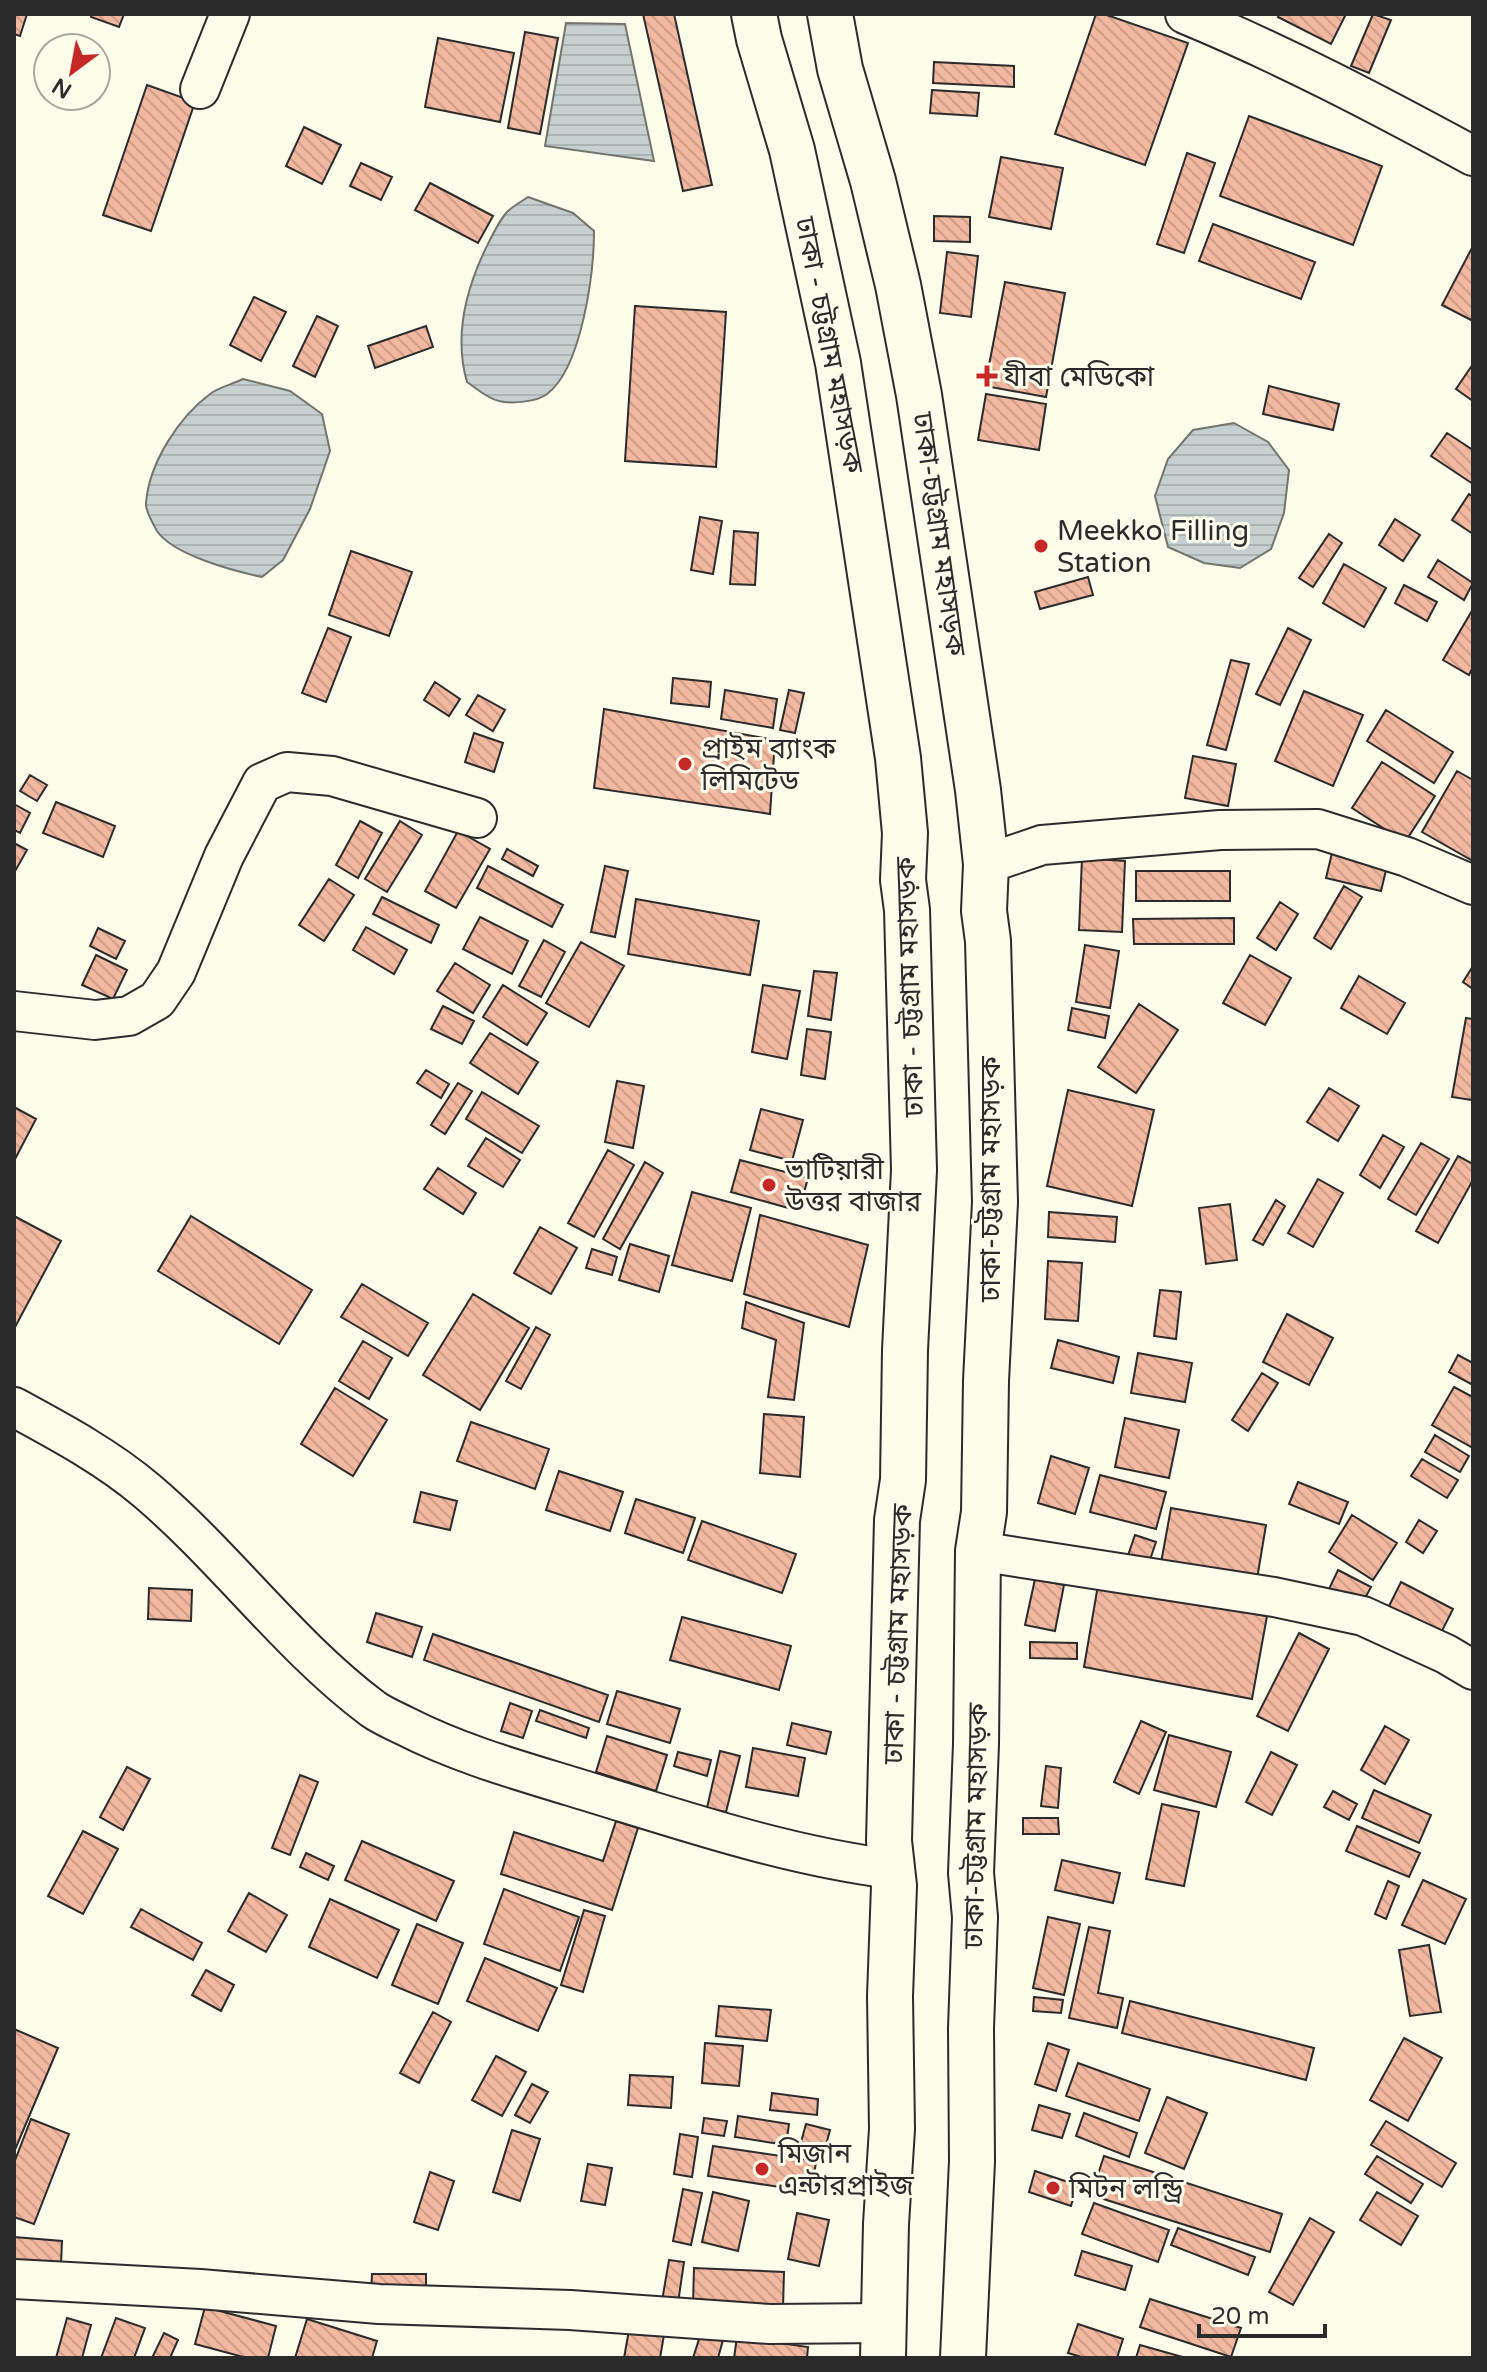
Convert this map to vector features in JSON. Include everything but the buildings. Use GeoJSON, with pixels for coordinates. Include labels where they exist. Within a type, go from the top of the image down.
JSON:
{"type":"FeatureCollection","features":[{"type":"Feature","properties":{"kind":"highway","name":"ঢাকা - চট্টগ্রাম মহাসড়ক"},"geometry":{"type":"LineString","coordinates":[[754,14],[795,165],[838,363],[898,758],[905,833],[903,880],[907,910],[914,1170],[905,1350],[903,1480],[897,1520],[889,1841],[892,1869],[892,2129],[883,2341]]}},
{"type":"Feature","properties":{"kind":"highway","name":"ঢাকা-চট্টগ্রাম মহাসড়ক"},"geometry":{"type":"LineString","coordinates":[[830,14],[840,69],[873,181],[898,285],[919,395],[978,790],[986,864],[984,911],[988,941],[995,1202],[986,1381],[984,1512],[978,1551],[971,1873],[975,1917],[971,2028],[972,2161],[963,2358]]}},
{"type":"Feature","properties":{"kind":"street"},"geometry":{"type":"LineString","coordinates":[[200,89],[230,14]]}},
{"type":"Feature","properties":{"kind":"street"},"geometry":{"type":"LineString","coordinates":[[1185,14],[1236,35],[1340,86],[1473,156]]}},
{"type":"Feature","properties":{"kind":"street"},"geometry":{"type":"LineString","coordinates":[[14,1011],[95,1020],[129,1016],[157,1000],[176,972],[224,856],[262,783],[287,772],[332,776],[477,818]]}},
{"type":"Feature","properties":{"kind":"street"},"geometry":{"type":"LineString","coordinates":[[986,864],[1042,845],[1220,830],[1318,829],[1407,857],[1473,885]]}},
{"type":"Feature","properties":{"kind":"street"},"geometry":{"type":"LineString","coordinates":[[14,1407],[96,1454],[145,1490],[185,1526],[328,1673],[377,1712],[483,1760],[768,1846],[892,1869]]}},
{"type":"Feature","properties":{"kind":"street"},"geometry":{"type":"LineString","coordinates":[[978,1551],[1274,1597],[1363,1616],[1446,1654],[1473,1670]]}},
{"type":"Feature","properties":{"kind":"street"},"geometry":{"type":"LineString","coordinates":[[14,2279],[200,2289],[379,2304],[570,2310],[770,2324],[883,2341]]}},
{"type":"Feature","properties":{"kind":"shaded area"},"geometry":{"type":"Polygon","coordinates":[[[566,23],[625,24],[654,161],[545,146],[566,23]]]}},
{"type":"Feature","properties":{"kind":"shaded area"},"geometry":{"type":"Polygon","coordinates":[[[528,197],[573,213],[594,231],[592,270],[577,342],[559,381],[547,394],[537,399],[504,402],[491,398],[467,382],[462,332],[472,282],[495,230],[507,212],[528,197]]]}},
{"type":"Feature","properties":{"kind":"shaded area"},"geometry":{"type":"Polygon","coordinates":[[[243,379],[290,391],[322,414],[330,451],[310,509],[283,560],[262,577],[205,561],[176,547],[157,531],[146,506],[153,472],[177,428],[210,394],[243,379]]]}},
{"type":"Feature","properties":{"kind":"shaded area"},"geometry":{"type":"Polygon","coordinates":[[[1234,423],[1268,442],[1289,470],[1284,513],[1271,549],[1240,568],[1204,563],[1168,547],[1155,496],[1168,459],[1193,430],[1234,423]]]}},
{"type":"Feature","properties":{"kind":"place","name":"যীবা মেডিকো"},"geometry":{"type":"Point","coordinates":[987,376]}},
{"type":"Feature","properties":{"kind":"place","name":"Meekko Filling Station"},"geometry":{"type":"Point","coordinates":[1041,546]}},
{"type":"Feature","properties":{"kind":"place","name":"প্রাইম ব্যাংক লিমিটেড"},"geometry":{"type":"Point","coordinates":[685,764]}},
{"type":"Feature","properties":{"kind":"place","name":"ভাটিয়ারী উত্তর বাজার"},"geometry":{"type":"Point","coordinates":[769,1185]}},
{"type":"Feature","properties":{"kind":"place","name":"মিজান এন্টারপ্রাইজ"},"geometry":{"type":"Point","coordinates":[762,2169]}},
{"type":"Feature","properties":{"kind":"place","name":"মিটন লন্ড্রি"},"geometry":{"type":"Point","coordinates":[1053,2188]}}]}
